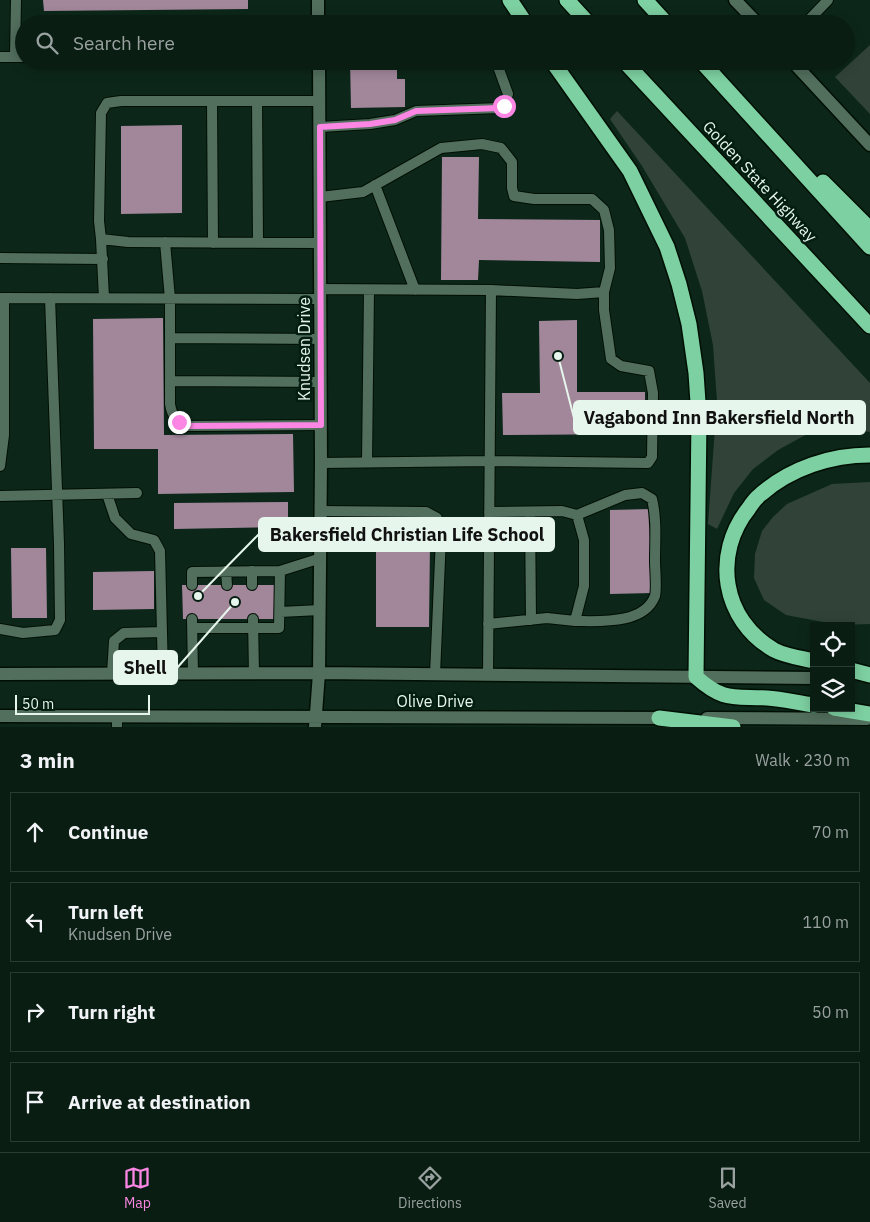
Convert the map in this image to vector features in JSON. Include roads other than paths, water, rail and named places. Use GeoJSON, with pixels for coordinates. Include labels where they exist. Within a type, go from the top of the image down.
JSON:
{"type":"FeatureCollection","features":[{"type":"Feature","properties":{"kind":"highway"},"geometry":{"type":"LineString","coordinates":[[510,0],[520,15]]}},
{"type":"Feature","properties":{"kind":"highway"},"geometry":{"type":"LineString","coordinates":[[567,0],[581,15]]}},
{"type":"Feature","properties":{"kind":"highway"},"geometry":{"type":"LineString","coordinates":[[645,0],[659,15]]}},
{"type":"Feature","properties":{"kind":"highway"},"geometry":{"type":"LineString","coordinates":[[558,70],[630,171],[667,247],[689,324],[696,373],[699,417],[696,677],[710,689],[728,697],[769,698],[810,704]]}},
{"type":"Feature","properties":{"kind":"highway","name":"Golden State Highway"},"geometry":{"type":"LineString","coordinates":[[632,70],[870,326]]}},
{"type":"Feature","properties":{"kind":"highway"},"geometry":{"type":"LineString","coordinates":[[710,70],[870,247]]}},
{"type":"Feature","properties":{"kind":"highway"},"geometry":{"type":"LineString","coordinates":[[711,70],[870,229]]}},
{"type":"Feature","properties":{"kind":"highway"},"geometry":{"type":"LineString","coordinates":[[810,660],[775,650],[756,638],[743,622],[733,605],[728,586],[726,565],[729,547],[735,529],[744,514],[760,494],[784,478],[806,466],[831,459],[870,456]]}},
{"type":"Feature","properties":{"kind":"highway"},"geometry":{"type":"LineString","coordinates":[[855,671],[870,677]]}},
{"type":"Feature","properties":{"kind":"highway"},"geometry":{"type":"LineString","coordinates":[[855,712],[870,714]]}},
{"type":"Feature","properties":{"kind":"highway"},"geometry":{"type":"LineString","coordinates":[[659,718],[733,727]]}},
{"type":"Feature","properties":{"kind":"main road"},"geometry":{"type":"LineString","coordinates":[[318,0],[318,15]]}},
{"type":"Feature","properties":{"kind":"main road"},"geometry":{"type":"LineString","coordinates":[[736,0],[750,15]]}},
{"type":"Feature","properties":{"kind":"main road","name":"Knudsen Drive"},"geometry":{"type":"LineString","coordinates":[[315,722],[319,673],[321,558],[319,70]]}},
{"type":"Feature","properties":{"kind":"main road"},"geometry":{"type":"LineString","coordinates":[[800,70],[870,145]]}},
{"type":"Feature","properties":{"kind":"main road","name":"Olive Drive"},"geometry":{"type":"LineString","coordinates":[[0,674],[319,673],[810,678]]}},
{"type":"Feature","properties":{"kind":"main road"},"geometry":{"type":"LineString","coordinates":[[855,678],[870,677]]}},
{"type":"Feature","properties":{"kind":"main road","name":"Olive Drive"},"geometry":{"type":"LineString","coordinates":[[0,716],[47,722],[540,722],[659,718],[870,719]]}},
{"type":"Feature","properties":{"kind":"lane"},"geometry":{"type":"LineString","coordinates":[[16,0],[17,15]]}},
{"type":"Feature","properties":{"kind":"lane"},"geometry":{"type":"LineString","coordinates":[[814,15],[828,0]]}},
{"type":"Feature","properties":{"kind":"lane"},"geometry":{"type":"LineString","coordinates":[[0,57],[15,57]]}},
{"type":"Feature","properties":{"kind":"lane"},"geometry":{"type":"LineString","coordinates":[[320,127],[370,124],[395,120],[416,111],[500,108],[504,106],[508,94],[499,70]]}},
{"type":"Feature","properties":{"kind":"lane"},"geometry":{"type":"LineString","coordinates":[[104,298],[99,221],[101,113],[107,103],[120,101],[320,101]]}},
{"type":"Feature","properties":{"kind":"lane"},"geometry":{"type":"LineString","coordinates":[[212,101],[213,243]]}},
{"type":"Feature","properties":{"kind":"lane"},"geometry":{"type":"LineString","coordinates":[[257,101],[258,243]]}},
{"type":"Feature","properties":{"kind":"lane"},"geometry":{"type":"LineString","coordinates":[[320,197],[363,192],[441,148],[482,144],[501,148],[512,162],[512,188],[514,196],[534,199],[592,199],[604,210],[609,230],[610,268],[604,292],[604,310],[612,359],[621,366],[649,371],[653,393],[652,457],[648,463],[490,461],[321,463]]}},
{"type":"Feature","properties":{"kind":"lane"},"geometry":{"type":"LineString","coordinates":[[375,185],[415,290]]}},
{"type":"Feature","properties":{"kind":"lane"},"geometry":{"type":"LineString","coordinates":[[101,238],[128,242],[320,243]]}},
{"type":"Feature","properties":{"kind":"lane"},"geometry":{"type":"LineString","coordinates":[[165,242],[170,299],[172,414],[179,422],[187,426],[321,425]]}},
{"type":"Feature","properties":{"kind":"lane"},"geometry":{"type":"LineString","coordinates":[[0,258],[103,260]]}},
{"type":"Feature","properties":{"kind":"lane"},"geometry":{"type":"LineString","coordinates":[[0,466],[4,435],[2,298],[170,299],[320,294],[369,290],[491,290],[577,294],[604,292]]}},
{"type":"Feature","properties":{"kind":"lane"},"geometry":{"type":"LineString","coordinates":[[367,462],[369,290]]}},
{"type":"Feature","properties":{"kind":"lane"},"geometry":{"type":"LineString","coordinates":[[488,674],[491,290]]}},
{"type":"Feature","properties":{"kind":"lane"},"geometry":{"type":"LineString","coordinates":[[0,629],[24,633],[55,630],[60,620],[50,298]]}},
{"type":"Feature","properties":{"kind":"lane"},"geometry":{"type":"LineString","coordinates":[[170,338],[321,339]]}},
{"type":"Feature","properties":{"kind":"lane"},"geometry":{"type":"LineString","coordinates":[[170,381],[321,382]]}},
{"type":"Feature","properties":{"kind":"lane"},"geometry":{"type":"LineString","coordinates":[[0,496],[137,493]]}},
{"type":"Feature","properties":{"kind":"lane"},"geometry":{"type":"LineString","coordinates":[[488,624],[547,618],[575,621],[614,621],[630,617],[645,609],[655,595],[656,514],[652,500],[642,493],[625,495],[577,515],[562,512],[490,512]]}},
{"type":"Feature","properties":{"kind":"lane"},"geometry":{"type":"LineString","coordinates":[[107,494],[115,518],[131,534],[154,540],[160,551],[163,674]]}},
{"type":"Feature","properties":{"kind":"lane"},"geometry":{"type":"LineString","coordinates":[[321,511],[426,512],[437,518],[441,537],[435,674]]}},
{"type":"Feature","properties":{"kind":"lane"},"geometry":{"type":"LineString","coordinates":[[530,512],[531,620]]}},
{"type":"Feature","properties":{"kind":"lane"},"geometry":{"type":"LineString","coordinates":[[575,621],[584,586],[584,540],[577,515]]}},
{"type":"Feature","properties":{"kind":"lane"},"geometry":{"type":"LineString","coordinates":[[192,585],[192,572],[280,571],[321,558]]}},
{"type":"Feature","properties":{"kind":"lane"},"geometry":{"type":"LineString","coordinates":[[226,571],[227,585]]}},
{"type":"Feature","properties":{"kind":"lane"},"geometry":{"type":"LineString","coordinates":[[252,571],[252,585]]}},
{"type":"Feature","properties":{"kind":"lane"},"geometry":{"type":"LineString","coordinates":[[193,674],[192,624],[252,624],[279,628],[280,571]]}},
{"type":"Feature","properties":{"kind":"lane"},"geometry":{"type":"LineString","coordinates":[[280,612],[320,610]]}},
{"type":"Feature","properties":{"kind":"lane"},"geometry":{"type":"LineString","coordinates":[[252,624],[254,674]]}},
{"type":"Feature","properties":{"kind":"lane"},"geometry":{"type":"LineString","coordinates":[[112,674],[114,641],[124,633],[162,632]]}},
{"type":"Feature","properties":{"kind":"place","name":"Vagabond Inn Bakersfield North"},"geometry":{"type":"Point","coordinates":[558,356]}},
{"type":"Feature","properties":{"kind":"place","name":"Bakersfield Christian Life School"},"geometry":{"type":"Point","coordinates":[198,596]}},
{"type":"Feature","properties":{"kind":"place","name":"Shell"},"geometry":{"type":"Point","coordinates":[235,602]}}]}
